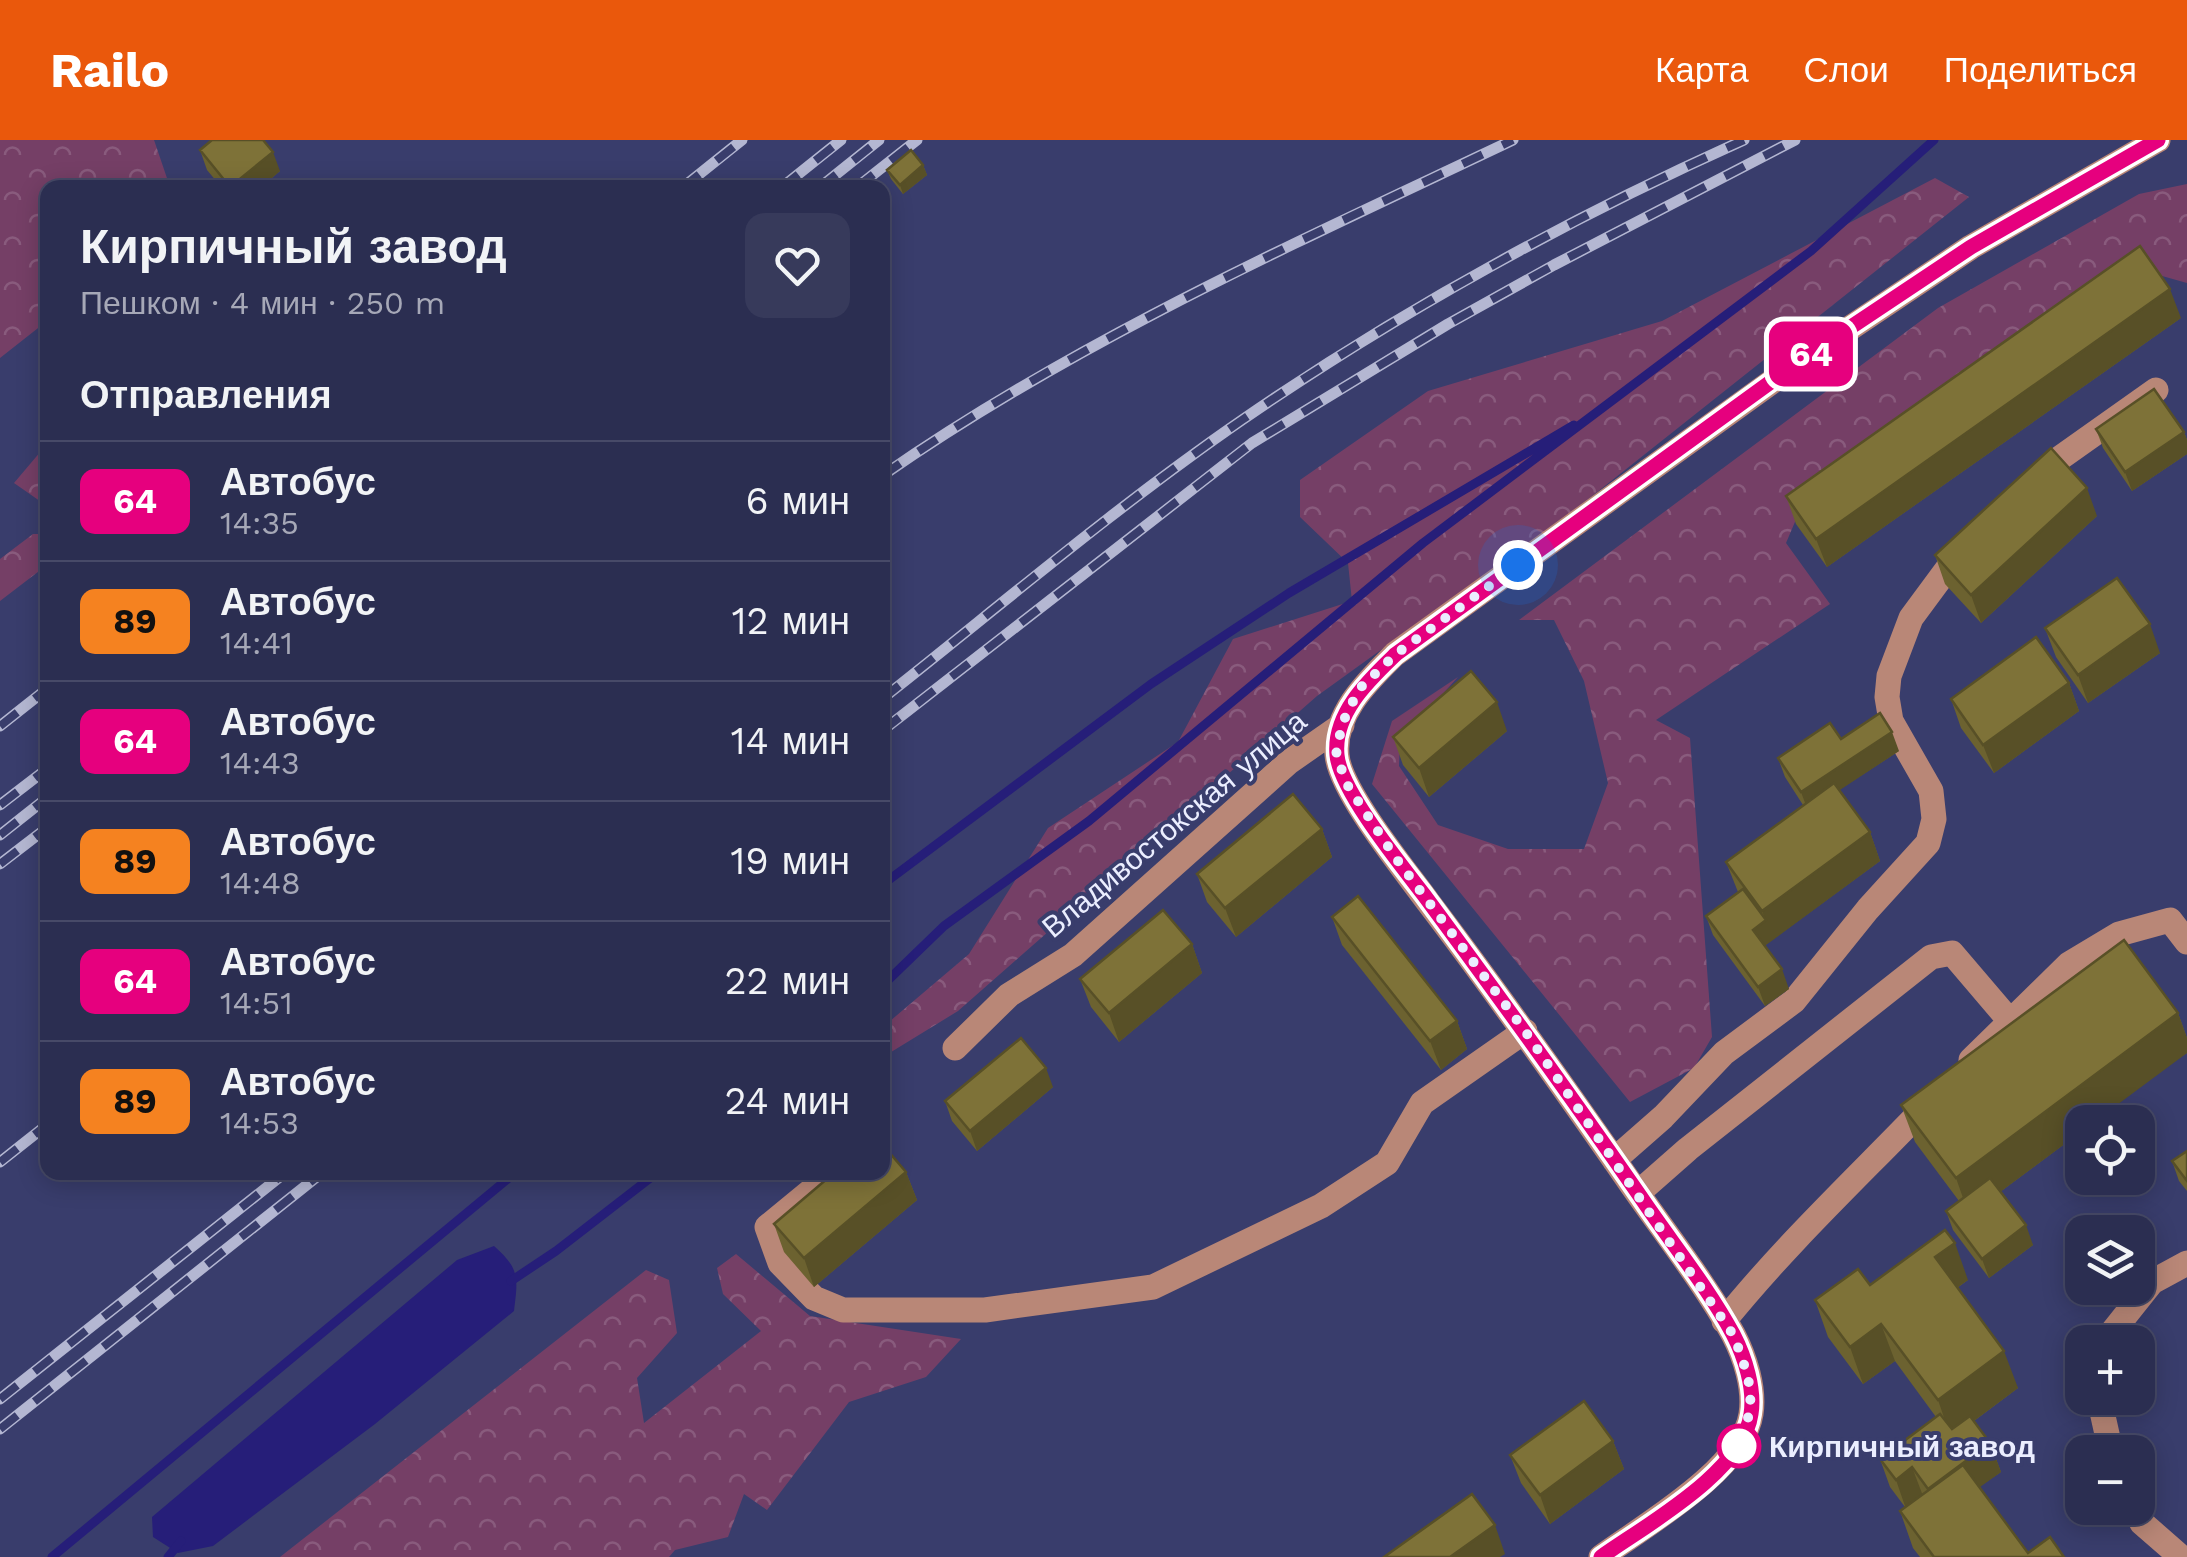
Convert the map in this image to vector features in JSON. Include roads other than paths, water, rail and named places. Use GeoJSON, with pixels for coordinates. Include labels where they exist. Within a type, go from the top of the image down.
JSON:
{"type":"FeatureCollection","features":[{"type":"Feature","properties":{"kind":"street"},"geometry":{"type":"LineString","coordinates":[[1602,1557],[1714,1475],[1739,1446],[1751,1415],[1750,1379],[1734,1336],[1638,1193],[1348,786],[1336,755],[1342,724],[1359,689],[1396,654],[1794,365],[1971,247],[2158,140]]}},
{"type":"Feature","properties":{"kind":"street"},"geometry":{"type":"LineString","coordinates":[[2018,496],[2060,458],[2156,390]]}},
{"type":"Feature","properties":{"kind":"street"},"geometry":{"type":"LineString","coordinates":[[1614,1160],[1663,1117],[1724,1054],[1794,1001],[1928,842],[1934,819],[1932,790],[1891,721],[1886,697],[1889,676],[1911,618],[1977,534]]}},
{"type":"Feature","properties":{"kind":"street","name":"Владивостокская улица"},"geometry":{"type":"LineString","coordinates":[[956,1048],[1009,996],[1073,956],[1288,762],[1342,724]]}},
{"type":"Feature","properties":{"kind":"street"},"geometry":{"type":"LineString","coordinates":[[1724,1321],[1769,1265],[1825,1206],[2069,964],[2119,934],[2170,920],[2187,942]]}},
{"type":"Feature","properties":{"kind":"street"},"geometry":{"type":"LineString","coordinates":[[1638,1193],[1931,956],[1952,953],[2010,1021]]}},
{"type":"Feature","properties":{"kind":"street"},"geometry":{"type":"LineString","coordinates":[[824,1180],[767,1228],[780,1263],[814,1298],[844,1310],[985,1310],[1152,1288],[1321,1206],[1387,1162],[1422,1103],[1525,1031]]}},
{"type":"Feature","properties":{"kind":"street"},"geometry":{"type":"LineString","coordinates":[[2119,1325],[2152,1282],[2187,1263]]}},
{"type":"Feature","properties":{"kind":"street"},"geometry":{"type":"LineString","coordinates":[[2143,1525],[2181,1557]]}},
{"type":"Feature","properties":{"kind":"waterway"},"geometry":{"type":"LineString","coordinates":[[890,978],[944,926],[1089,821],[1423,543],[1811,251],[1934,140]]}},
{"type":"Feature","properties":{"kind":"waterway"},"geometry":{"type":"LineString","coordinates":[[890,879],[1151,684],[1289,593],[1574,425]]}},
{"type":"Feature","properties":{"kind":"waterway"},"geometry":{"type":"LineString","coordinates":[[52,1557],[506,1180]]}},
{"type":"Feature","properties":{"kind":"waterway"},"geometry":{"type":"LineString","coordinates":[[511,1281],[648,1180]]}},
{"type":"Feature","properties":{"kind":"waterway"},"geometry":{"type":"LineString","coordinates":[[168,1557],[181,1541]]}},
{"type":"Feature","properties":{"kind":"railway"},"geometry":{"type":"LineString","coordinates":[[692,180],[742,140]]}},
{"type":"Feature","properties":{"kind":"railway"},"geometry":{"type":"LineString","coordinates":[[791,180],[841,140]]}},
{"type":"Feature","properties":{"kind":"railway"},"geometry":{"type":"LineString","coordinates":[[829,180],[879,140]]}},
{"type":"Feature","properties":{"kind":"railway"},"geometry":{"type":"LineString","coordinates":[[866,180],[917,140]]}},
{"type":"Feature","properties":{"kind":"railway"},"geometry":{"type":"LineString","coordinates":[[890,471],[957,426],[1112,336],[1513,140]]}},
{"type":"Feature","properties":{"kind":"railway"},"geometry":{"type":"LineString","coordinates":[[890,693],[1150,487],[1302,380],[1550,234],[1744,140]]}},
{"type":"Feature","properties":{"kind":"railway"},"geometry":{"type":"LineString","coordinates":[[890,725],[1252,443],[1448,324],[1795,140]]}},
{"type":"Feature","properties":{"kind":"railway"},"geometry":{"type":"LineString","coordinates":[[0,726],[40,694]]}},
{"type":"Feature","properties":{"kind":"railway"},"geometry":{"type":"LineString","coordinates":[[0,805],[40,774]]}},
{"type":"Feature","properties":{"kind":"railway"},"geometry":{"type":"LineString","coordinates":[[0,835],[40,803]]}},
{"type":"Feature","properties":{"kind":"railway"},"geometry":{"type":"LineString","coordinates":[[0,864],[40,833]]}},
{"type":"Feature","properties":{"kind":"railway"},"geometry":{"type":"LineString","coordinates":[[0,1162],[40,1130]]}},
{"type":"Feature","properties":{"kind":"railway"},"geometry":{"type":"LineString","coordinates":[[0,1399],[276,1180]]}},
{"type":"Feature","properties":{"kind":"railway"},"geometry":{"type":"LineString","coordinates":[[0,1429],[313,1180]]}},
{"type":"Feature","properties":{"kind":"place","name":"Кирпичный завод"},"geometry":{"type":"Point","coordinates":[1739,1446]}}]}
